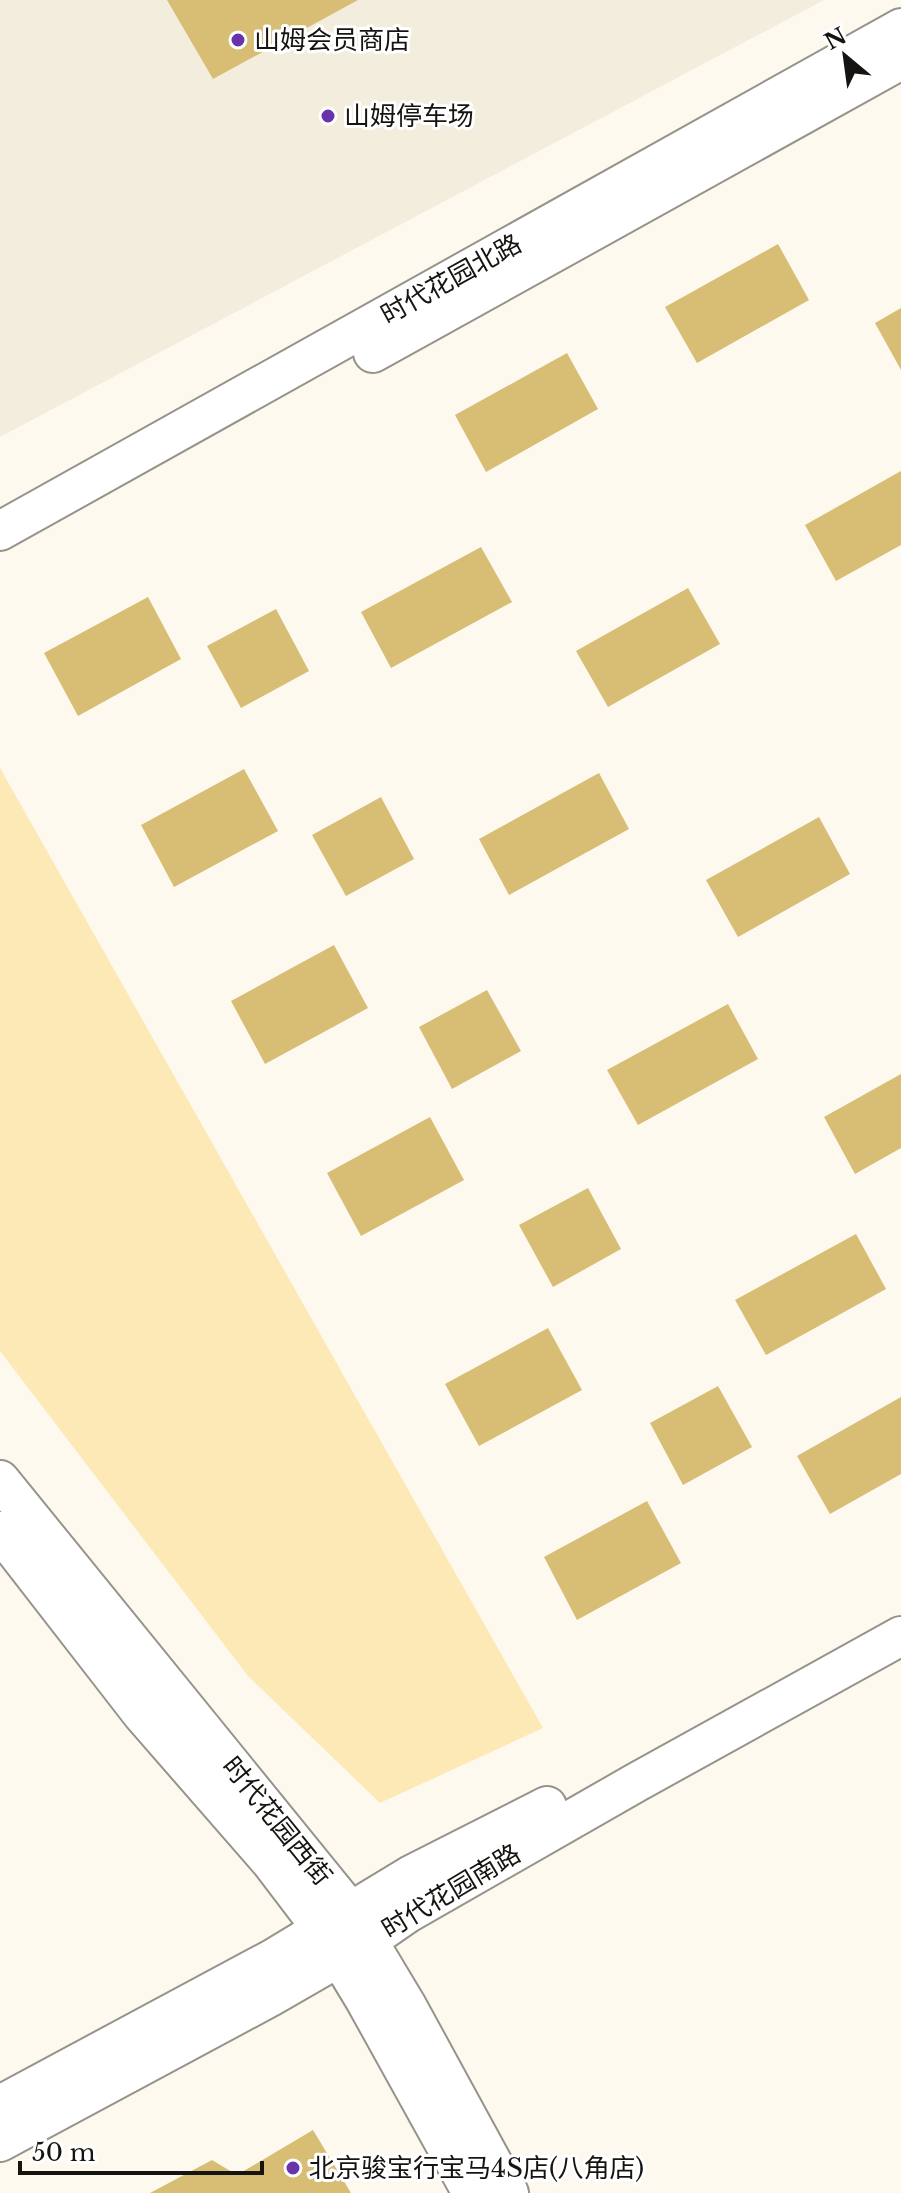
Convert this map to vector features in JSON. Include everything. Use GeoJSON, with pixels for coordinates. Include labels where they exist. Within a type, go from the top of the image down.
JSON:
{"type":"FeatureCollection","features":[{"type":"Feature","properties":{"kind":"street","name":"时代花园北路"},"geometry":{"type":"LineString","coordinates":[[0,531],[901,28]]}},
{"type":"Feature","properties":{"kind":"street","name":"时代花园北路"},"geometry":{"type":"LineString","coordinates":[[0,560],[901,60]]}},
{"type":"Feature","properties":{"kind":"street","name":"时代花园西街"},"geometry":{"type":"LineString","coordinates":[[0,1480],[345,1934],[509,2193]]}},
{"type":"Feature","properties":{"kind":"street","name":"时代花园西街"},"geometry":{"type":"LineString","coordinates":[[0,1531],[142,1714],[271,1862],[345,1934],[472,2193]]}},
{"type":"Feature","properties":{"kind":"street","name":"时代花园南路"},"geometry":{"type":"LineString","coordinates":[[0,2142],[345,1934],[411,1875],[631,1765],[901,1614]]}},
{"type":"Feature","properties":{"kind":"street","name":"时代花园南路"},"geometry":{"type":"LineString","coordinates":[[0,2105],[274,1958],[408,1913],[901,1636]]}},
{"type":"Feature","properties":{"kind":"shaded area"},"geometry":{"type":"Polygon","coordinates":[[[0,0],[824,0],[0,437],[0,0]]]}},
{"type":"Feature","properties":{"kind":"shaded area"},"geometry":{"type":"Polygon","coordinates":[[[0,768],[543,1728],[380,1803],[248,1676],[0,1351],[0,768]]]}},
{"type":"Feature","properties":{"kind":"building","name":"山姆会员商店"},"geometry":{"type":"Polygon","coordinates":[[[167,0],[358,0],[213,79],[167,0]]]}},
{"type":"Feature","properties":{"kind":"building"},"geometry":{"type":"Polygon","coordinates":[[[778,244],[809,300],[697,363],[665,307],[778,244]]]}},
{"type":"Feature","properties":{"kind":"building"},"geometry":{"type":"Polygon","coordinates":[[[901,308],[901,370],[875,323],[901,308]]]}},
{"type":"Feature","properties":{"kind":"building"},"geometry":{"type":"Polygon","coordinates":[[[567,353],[598,409],[486,472],[455,415],[567,353]]]}},
{"type":"Feature","properties":{"kind":"building"},"geometry":{"type":"Polygon","coordinates":[[[901,471],[901,545],[836,581],[805,525],[901,471]]]}},
{"type":"Feature","properties":{"kind":"building"},"geometry":{"type":"Polygon","coordinates":[[[481,547],[512,602],[391,668],[361,612],[481,547]]]}},
{"type":"Feature","properties":{"kind":"building"},"geometry":{"type":"Polygon","coordinates":[[[688,588],[720,644],[608,707],[576,651],[688,588]]]}},
{"type":"Feature","properties":{"kind":"building"},"geometry":{"type":"Polygon","coordinates":[[[148,597],[181,659],[78,716],[44,653],[148,597]]]}},
{"type":"Feature","properties":{"kind":"building"},"geometry":{"type":"Polygon","coordinates":[[[276,609],[309,671],[241,708],[207,646],[276,609]]]}},
{"type":"Feature","properties":{"kind":"building"},"geometry":{"type":"Polygon","coordinates":[[[244,769],[278,831],[174,887],[141,825],[244,769]]]}},
{"type":"Feature","properties":{"kind":"building"},"geometry":{"type":"Polygon","coordinates":[[[599,773],[629,829],[509,895],[479,839],[599,773]]]}},
{"type":"Feature","properties":{"kind":"building"},"geometry":{"type":"Polygon","coordinates":[[[381,797],[414,859],[346,896],[312,835],[381,797]]]}},
{"type":"Feature","properties":{"kind":"building"},"geometry":{"type":"Polygon","coordinates":[[[819,817],[850,874],[738,937],[706,880],[819,817]]]}},
{"type":"Feature","properties":{"kind":"building"},"geometry":{"type":"Polygon","coordinates":[[[334,945],[368,1008],[265,1064],[231,1001],[334,945]]]}},
{"type":"Feature","properties":{"kind":"building"},"geometry":{"type":"Polygon","coordinates":[[[487,990],[521,1051],[452,1089],[419,1027],[487,990]]]}},
{"type":"Feature","properties":{"kind":"building"},"geometry":{"type":"Polygon","coordinates":[[[728,1004],[758,1059],[638,1125],[607,1070],[728,1004]]]}},
{"type":"Feature","properties":{"kind":"building"},"geometry":{"type":"Polygon","coordinates":[[[901,1074],[901,1148],[855,1174],[824,1117],[901,1074]]]}},
{"type":"Feature","properties":{"kind":"building"},"geometry":{"type":"Polygon","coordinates":[[[430,1117],[464,1180],[361,1236],[327,1173],[430,1117]]]}},
{"type":"Feature","properties":{"kind":"building"},"geometry":{"type":"Polygon","coordinates":[[[588,1188],[621,1249],[553,1287],[519,1225],[588,1188]]]}},
{"type":"Feature","properties":{"kind":"building"},"geometry":{"type":"Polygon","coordinates":[[[856,1234],[886,1289],[766,1355],[735,1300],[856,1234]]]}},
{"type":"Feature","properties":{"kind":"building"},"geometry":{"type":"Polygon","coordinates":[[[548,1328],[582,1390],[479,1446],[445,1384],[548,1328]]]}},
{"type":"Feature","properties":{"kind":"building"},"geometry":{"type":"Polygon","coordinates":[[[718,1386],[752,1447],[683,1485],[650,1423],[718,1386]]]}},
{"type":"Feature","properties":{"kind":"building"},"geometry":{"type":"Polygon","coordinates":[[[901,1397],[901,1474],[830,1514],[797,1456],[901,1397]]]}},
{"type":"Feature","properties":{"kind":"building"},"geometry":{"type":"Polygon","coordinates":[[[647,1501],[681,1563],[577,1620],[544,1557],[647,1501]]]}},
{"type":"Feature","properties":{"kind":"building","name":"北京骏宝行宝马4S店(八角店)"},"geometry":{"type":"Polygon","coordinates":[[[313,2130],[351,2193],[150,2193],[212,2160],[237,2175],[313,2130]]]}},
{"type":"Feature","properties":{"kind":"place","name":"山姆会员商店"},"geometry":{"type":"Point","coordinates":[238,40]}},
{"type":"Feature","properties":{"kind":"place","name":"山姆停车场"},"geometry":{"type":"Point","coordinates":[328,116]}},
{"type":"Feature","properties":{"kind":"place","name":"北京骏宝行宝马4S店(八角店)"},"geometry":{"type":"Point","coordinates":[293,2168]}}]}
